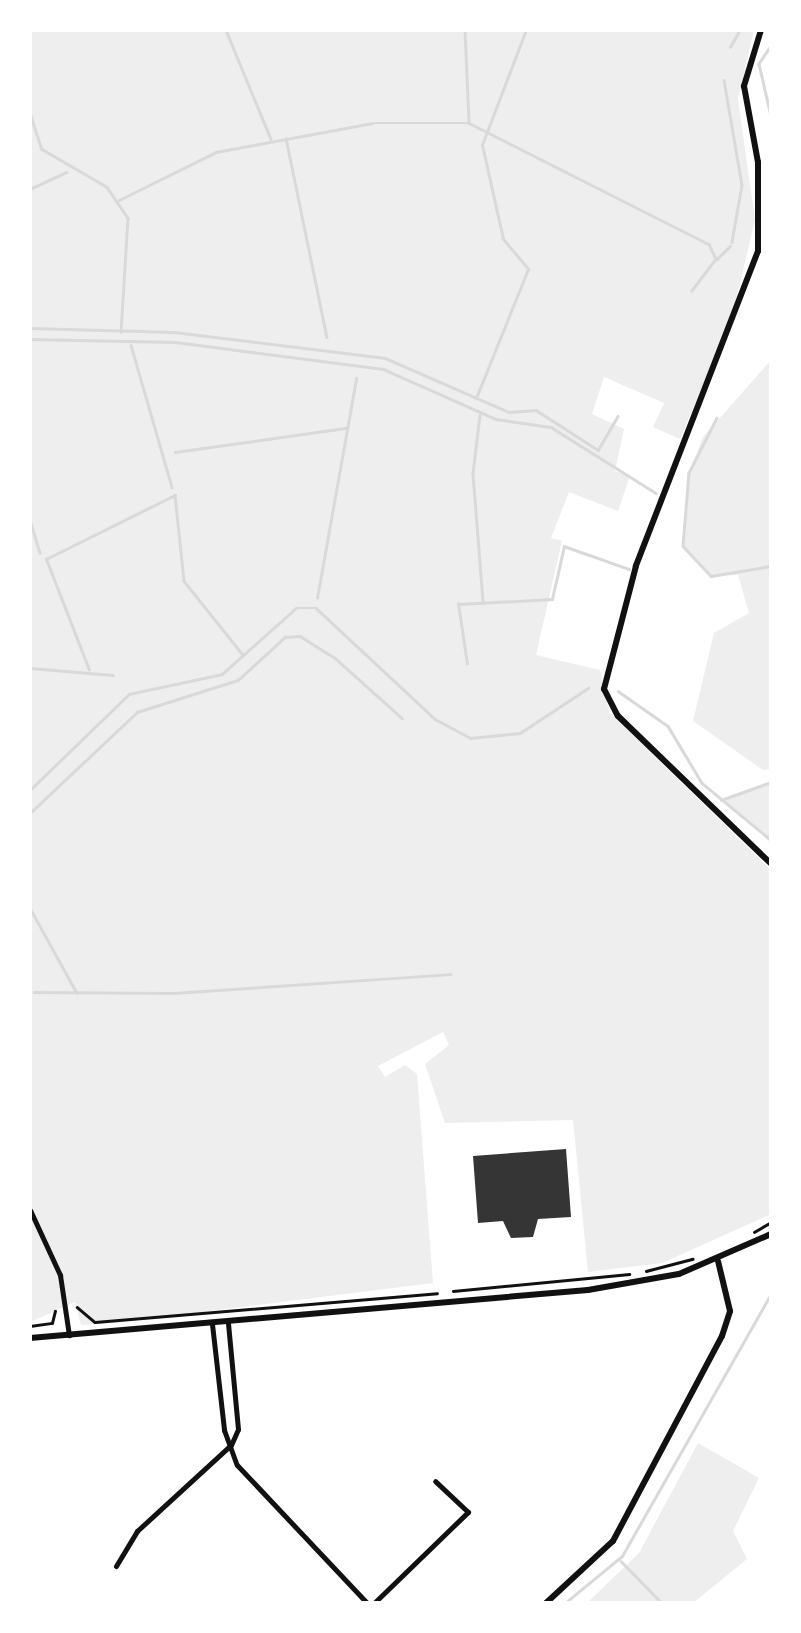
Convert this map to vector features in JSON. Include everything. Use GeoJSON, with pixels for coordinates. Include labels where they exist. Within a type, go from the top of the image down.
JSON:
{"type":"FeatureCollection","features":[{"type":"Feature","properties":{"kind":"street"},"geometry":{"type":"LineString","coordinates":[[762,30],[744,86],[758,162],[758,251],[636,566],[604,690],[618,716],[771,864]]}},
{"type":"Feature","properties":{"kind":"street"},"geometry":{"type":"LineString","coordinates":[[30,1210],[60,1275],[70,1336]]}},
{"type":"Feature","properties":{"kind":"street"},"geometry":{"type":"LineString","coordinates":[[30,1338],[588,1290],[718,1260],[771,1234]]}},
{"type":"Feature","properties":{"kind":"street"},"geometry":{"type":"LineString","coordinates":[[546,1603],[613,1542],[722,1336],[730,1312],[718,1260]]}},
{"type":"Feature","properties":{"kind":"street"},"geometry":{"type":"LineString","coordinates":[[116,1566],[137,1530],[231,1445],[238,1429],[228,1323]]}},
{"type":"Feature","properties":{"kind":"street"},"geometry":{"type":"LineString","coordinates":[[212,1324],[231,1445],[247,1480],[370,1603],[468,1512],[435,1481]]}},
{"type":"Feature","properties":{"kind":"path"},"geometry":{"type":"LineString","coordinates":[[453,1292],[610,1277],[698,1258]]}},
{"type":"Feature","properties":{"kind":"path"},"geometry":{"type":"LineString","coordinates":[[77,1307],[95,1322],[436,1293]]}},
{"type":"Feature","properties":{"kind":"path"},"geometry":{"type":"LineString","coordinates":[[30,1326],[52,1323],[55,1311]]}},
{"type":"Feature","properties":{"kind":"shaded area"},"geometry":{"type":"Polygon","coordinates":[[[30,30],[754,30],[738,99],[755,220],[733,313],[680,439],[653,427],[664,403],[604,377],[592,414],[624,429],[615,471],[630,476],[618,511],[569,492],[551,538],[562,541],[536,655],[600,670],[609,712],[771,870],[771,1214],[662,1263],[588,1272],[573,1120],[445,1123],[425,1064],[449,1045],[443,1032],[378,1066],[385,1077],[405,1065],[417,1074],[433,1283],[81,1325],[75,1302],[30,1322],[30,30]]]}},
{"type":"Feature","properties":{"kind":"shaded area"},"geometry":{"type":"Polygon","coordinates":[[[771,360],[771,769],[763,770],[693,721],[714,633],[749,613],[738,575],[711,576],[683,546],[689,473],[703,437],[771,360]]]}},
{"type":"Feature","properties":{"kind":"shaded area"},"geometry":{"type":"Polygon","coordinates":[[[771,782],[771,840],[721,800],[771,782]]]}},
{"type":"Feature","properties":{"kind":"shaded area"},"geometry":{"type":"Polygon","coordinates":[[[698,1443],[759,1478],[733,1531],[747,1559],[693,1603],[587,1603],[639,1553],[698,1443]]]}},
{"type":"Feature","properties":{"kind":"building"},"geometry":{"type":"Polygon","coordinates":[[[566,1149],[571,1217],[538,1219],[533,1237],[511,1238],[503,1221],[478,1223],[473,1156],[566,1149]]]}},
{"type":"Feature","properties":{"kind":"waterway"},"geometry":{"type":"LineString","coordinates":[[226,30],[271,139]]}},
{"type":"Feature","properties":{"kind":"waterway"},"geometry":{"type":"LineString","coordinates":[[465,30],[469,123]]}},
{"type":"Feature","properties":{"kind":"waterway"},"geometry":{"type":"LineString","coordinates":[[476,398],[528,269],[503,239],[482,145],[526,30]]}},
{"type":"Feature","properties":{"kind":"waterway"},"geometry":{"type":"LineString","coordinates":[[730,47],[740,30]]}},
{"type":"Feature","properties":{"kind":"waterway"},"geometry":{"type":"LineString","coordinates":[[771,46],[759,64],[771,116]]}},
{"type":"Feature","properties":{"kind":"waterway"},"geometry":{"type":"LineString","coordinates":[[724,80],[742,185],[732,242]]}},
{"type":"Feature","properties":{"kind":"waterway"},"geometry":{"type":"LineString","coordinates":[[30,113],[42,149],[107,187],[128,218],[121,332]]}},
{"type":"Feature","properties":{"kind":"waterway"},"geometry":{"type":"LineString","coordinates":[[119,200],[216,152],[372,123],[469,123],[709,244],[716,259],[692,291]]}},
{"type":"Feature","properties":{"kind":"waterway"},"geometry":{"type":"LineString","coordinates":[[286,138],[327,337]]}},
{"type":"Feature","properties":{"kind":"waterway"},"geometry":{"type":"LineString","coordinates":[[30,189],[66,172]]}},
{"type":"Feature","properties":{"kind":"waterway"},"geometry":{"type":"LineString","coordinates":[[717,259],[730,246]]}},
{"type":"Feature","properties":{"kind":"waterway"},"geometry":{"type":"LineString","coordinates":[[30,328],[174,332],[385,358],[509,412],[536,410],[598,450],[618,416]]}},
{"type":"Feature","properties":{"kind":"waterway"},"geometry":{"type":"LineString","coordinates":[[30,339],[175,342],[383,369],[496,419],[551,427],[656,493]]}},
{"type":"Feature","properties":{"kind":"waterway"},"geometry":{"type":"LineString","coordinates":[[131,345],[172,487]]}},
{"type":"Feature","properties":{"kind":"waterway"},"geometry":{"type":"LineString","coordinates":[[317,598],[356,378]]}},
{"type":"Feature","properties":{"kind":"waterway"},"geometry":{"type":"LineString","coordinates":[[480,415],[473,474],[483,601]]}},
{"type":"Feature","properties":{"kind":"waterway"},"geometry":{"type":"LineString","coordinates":[[717,418],[689,473],[683,546],[711,576],[771,566]]}},
{"type":"Feature","properties":{"kind":"waterway"},"geometry":{"type":"LineString","coordinates":[[175,452],[346,428]]}},
{"type":"Feature","properties":{"kind":"waterway"},"geometry":{"type":"LineString","coordinates":[[89,670],[46,559],[175,495],[184,581],[243,655]]}},
{"type":"Feature","properties":{"kind":"waterway"},"geometry":{"type":"LineString","coordinates":[[30,520],[40,552]]}},
{"type":"Feature","properties":{"kind":"waterway"},"geometry":{"type":"LineString","coordinates":[[467,664],[458,604],[552,599],[564,546],[629,569]]}},
{"type":"Feature","properties":{"kind":"waterway"},"geometry":{"type":"LineString","coordinates":[[30,790],[129,694],[222,674],[296,608],[316,608],[435,719],[470,738],[520,733],[588,688]]}},
{"type":"Feature","properties":{"kind":"waterway"},"geometry":{"type":"LineString","coordinates":[[30,813],[137,712],[238,680],[285,637],[300,636],[335,658],[402,718]]}},
{"type":"Feature","properties":{"kind":"waterway"},"geometry":{"type":"LineString","coordinates":[[30,668],[113,675]]}},
{"type":"Feature","properties":{"kind":"waterway"},"geometry":{"type":"LineString","coordinates":[[618,691],[668,726],[702,783],[771,840]]}},
{"type":"Feature","properties":{"kind":"waterway"},"geometry":{"type":"LineString","coordinates":[[721,800],[771,782]]}},
{"type":"Feature","properties":{"kind":"waterway"},"geometry":{"type":"LineString","coordinates":[[30,908],[77,993]]}},
{"type":"Feature","properties":{"kind":"waterway"},"geometry":{"type":"LineString","coordinates":[[34,992],[174,993],[450,974]]}},
{"type":"Feature","properties":{"kind":"waterway"},"geometry":{"type":"LineString","coordinates":[[565,1603],[622,1556],[771,1294]]}},
{"type":"Feature","properties":{"kind":"waterway"},"geometry":{"type":"LineString","coordinates":[[621,1561],[662,1603]]}}]}
